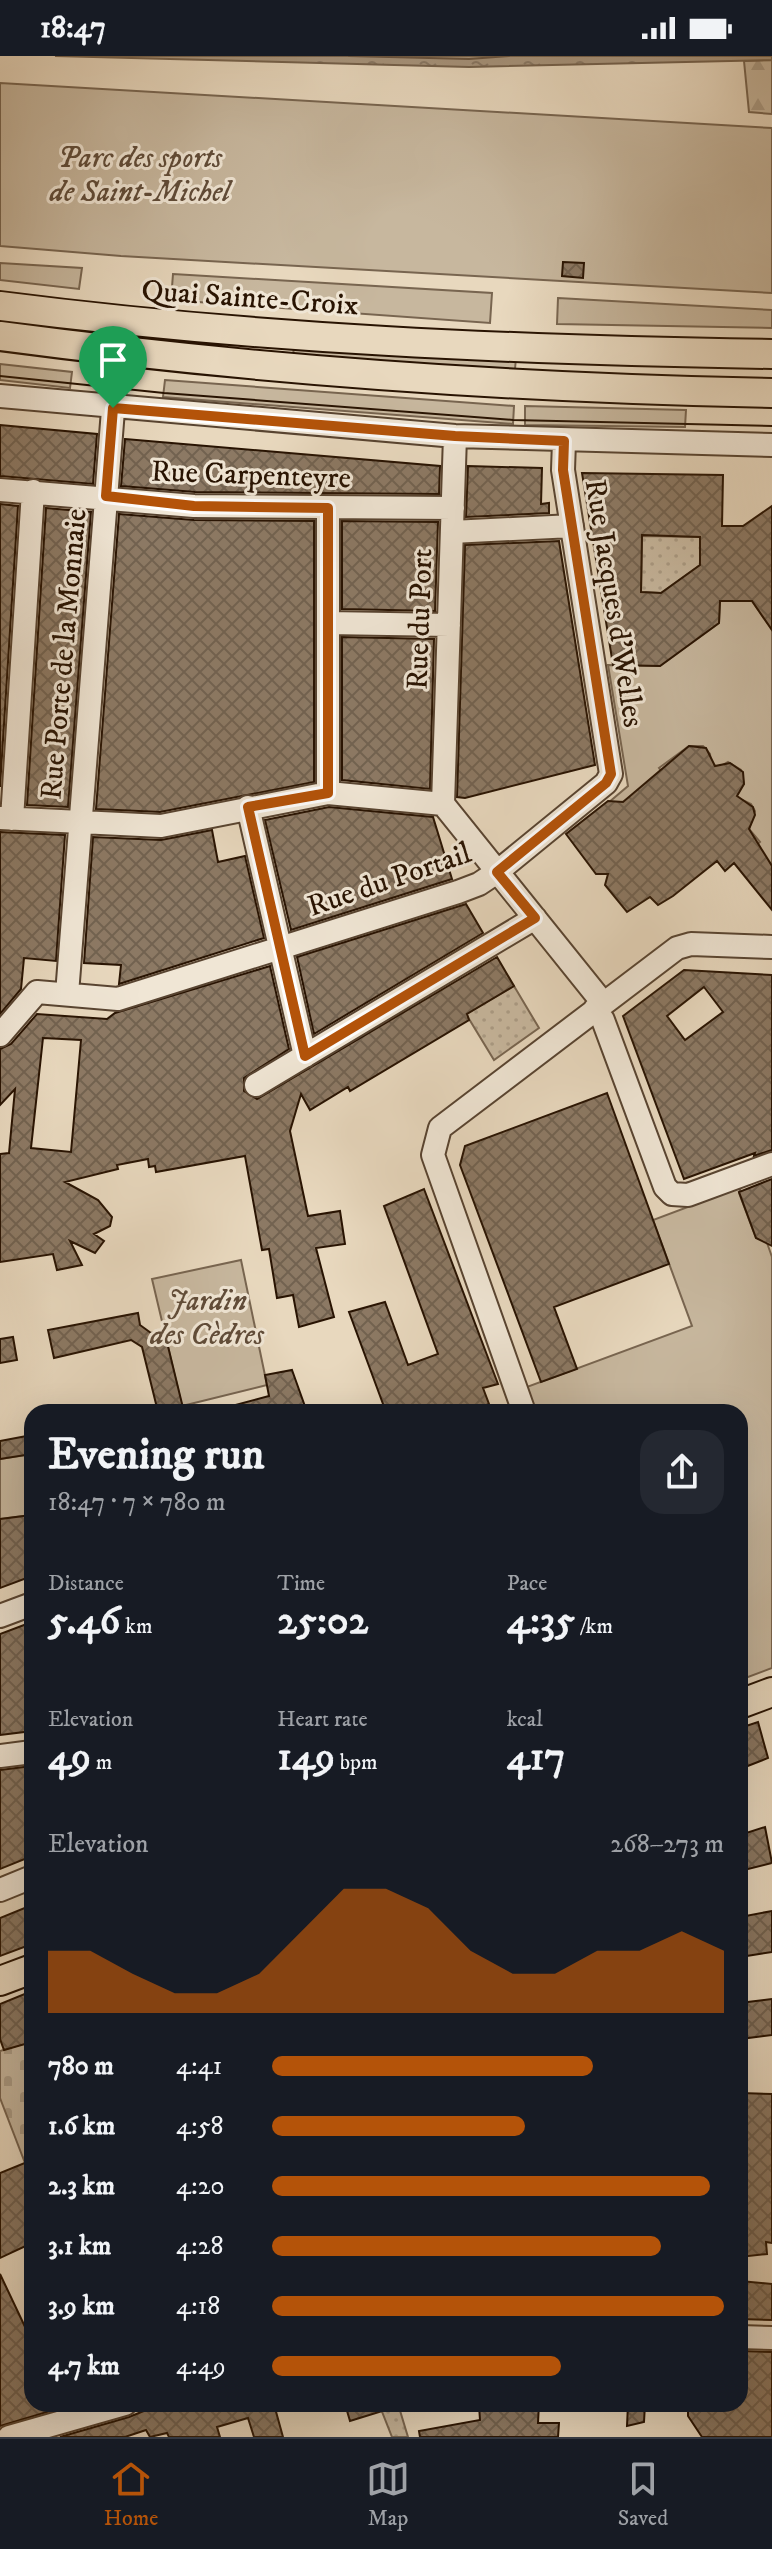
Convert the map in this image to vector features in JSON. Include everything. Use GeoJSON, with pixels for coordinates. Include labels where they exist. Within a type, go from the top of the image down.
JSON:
{"type":"FeatureCollection","features":[{"type":"Feature","properties":{"kind":"main road"},"geometry":{"type":"LineString","coordinates":[[0,306],[120,321]]}},
{"type":"Feature","properties":{"kind":"main road","name":"Quai Sainte-Croix"},"geometry":{"type":"LineString","coordinates":[[120,321],[522,350],[772,354]]}},
{"type":"Feature","properties":{"kind":"main road"},"geometry":{"type":"LineString","coordinates":[[0,336],[118,351],[580,389],[772,393]]}},
{"type":"Feature","properties":{"kind":"main road"},"geometry":{"type":"LineString","coordinates":[[748,1701],[772,1692]]}},
{"type":"Feature","properties":{"kind":"main road"},"geometry":{"type":"LineString","coordinates":[[0,1981],[24,1972]]}},
{"type":"Feature","properties":{"kind":"street","name":"Quai Sainte-Croix"},"geometry":{"type":"LineString","coordinates":[[118,351],[120,321]]}},
{"type":"Feature","properties":{"kind":"street","name":"Rue Porte de la Monnaie"},"geometry":{"type":"LineString","coordinates":[[67,994],[118,351]]}},
{"type":"Feature","properties":{"kind":"street"},"geometry":{"type":"LineString","coordinates":[[0,396],[455,436],[772,445]]}},
{"type":"Feature","properties":{"kind":"street","name":"Rue du Port"},"geometry":{"type":"LineString","coordinates":[[443,804],[455,436]]}},
{"type":"Feature","properties":{"kind":"street","name":"Rue Jacques d'Welles"},"geometry":{"type":"LineString","coordinates":[[564,441],[563,470],[611,774]]}},
{"type":"Feature","properties":{"kind":"street","name":"Rue Carpenteyre"},"geometry":{"type":"LineString","coordinates":[[0,490],[106,496],[194,506],[453,508]]}},
{"type":"Feature","properties":{"kind":"street"},"geometry":{"type":"LineString","coordinates":[[33,491],[6,818],[161,826],[328,793],[443,804],[535,918],[599,1006],[665,1187],[672,1194],[688,1195],[772,1164]]}},
{"type":"Feature","properties":{"kind":"street"},"geometry":{"type":"LineString","coordinates":[[328,508],[328,793]]}},
{"type":"Feature","properties":{"kind":"street"},"geometry":{"type":"LineString","coordinates":[[452,532],[572,526]]}},
{"type":"Feature","properties":{"kind":"street"},"geometry":{"type":"LineString","coordinates":[[328,623],[449,625]]}},
{"type":"Feature","properties":{"kind":"street","name":"Rue du Portail"},"geometry":{"type":"LineString","coordinates":[[67,994],[118,999],[479,884],[606,783],[611,774]]}},
{"type":"Feature","properties":{"kind":"street"},"geometry":{"type":"LineString","coordinates":[[248,807],[305,1056]]}},
{"type":"Feature","properties":{"kind":"street"},"geometry":{"type":"LineString","coordinates":[[256,1085],[535,918]]}},
{"type":"Feature","properties":{"kind":"street"},"geometry":{"type":"LineString","coordinates":[[521,1404],[433,1155],[434,1140],[448,1120],[664,956],[691,944],[772,947]]}},
{"type":"Feature","properties":{"kind":"street"},"geometry":{"type":"LineString","coordinates":[[0,1035],[37,992],[67,994]]}},
{"type":"Feature","properties":{"kind":"street"},"geometry":{"type":"LineString","coordinates":[[0,1616],[24,1607]]}},
{"type":"Feature","properties":{"kind":"street"},"geometry":{"type":"LineString","coordinates":[[0,1756],[24,1753]]}},
{"type":"Feature","properties":{"kind":"street"},"geometry":{"type":"LineString","coordinates":[[0,1890],[24,1880]]}},
{"type":"Feature","properties":{"kind":"street"},"geometry":{"type":"LineString","coordinates":[[748,2337],[772,2338]]}},
{"type":"Feature","properties":{"kind":"street"},"geometry":{"type":"LineString","coordinates":[[9,2437],[97,2412]]}},
{"type":"Feature","properties":{"kind":"green space"},"geometry":{"type":"Polygon","coordinates":[[[772,60],[772,114],[749,112],[744,61],[772,60]]]}},
{"type":"Feature","properties":{"kind":"green space","name":"Parc des sports de Saint-Michel"},"geometry":{"type":"Polygon","coordinates":[[[0,83],[772,128],[772,293],[121,256],[0,246],[0,83]]]}},
{"type":"Feature","properties":{"kind":"green space"},"geometry":{"type":"Polygon","coordinates":[[[0,263],[82,268],[79,289],[0,280],[0,263]]]}},
{"type":"Feature","properties":{"kind":"green space"},"geometry":{"type":"Polygon","coordinates":[[[173,274],[492,293],[490,323],[171,300],[173,274]]]}},
{"type":"Feature","properties":{"kind":"green space"},"geometry":{"type":"Polygon","coordinates":[[[558,298],[772,310],[772,328],[557,324],[558,298]]]}},
{"type":"Feature","properties":{"kind":"green space"},"geometry":{"type":"Polygon","coordinates":[[[294,345],[516,358],[515,369],[293,357],[294,345]]]}},
{"type":"Feature","properties":{"kind":"green space"},"geometry":{"type":"Polygon","coordinates":[[[0,364],[72,372],[70,388],[0,380],[0,364]]]}},
{"type":"Feature","properties":{"kind":"green space"},"geometry":{"type":"Polygon","coordinates":[[[165,380],[514,406],[513,424],[163,397],[165,380]]]}},
{"type":"Feature","properties":{"kind":"green space"},"geometry":{"type":"Polygon","coordinates":[[[525,406],[686,410],[685,427],[525,425],[525,406]]]}},
{"type":"Feature","properties":{"kind":"green space"},"geometry":{"type":"Polygon","coordinates":[[[642,536],[700,537],[700,565],[661,593],[641,592],[642,536]]]}},
{"type":"Feature","properties":{"kind":"green space"},"geometry":{"type":"Polygon","coordinates":[[[720,601],[752,601],[772,630],[772,866],[769,862],[735,863],[760,842],[749,829],[755,811],[751,804],[734,796],[744,784],[741,770],[728,762],[712,771],[710,754],[703,746],[689,746],[659,768],[665,776],[633,801],[608,803],[628,786],[608,665],[660,666],[719,623],[720,601]]]}},
{"type":"Feature","properties":{"kind":"green space"},"geometry":{"type":"Polygon","coordinates":[[[514,986],[539,1028],[494,1060],[466,1014],[514,986]]]}},
{"type":"Feature","properties":{"kind":"green space"},"geometry":{"type":"Polygon","coordinates":[[[741,1187],[739,1193],[756,1238],[766,1240],[772,1257],[772,1668],[748,1677],[748,1404],[530,1404],[524,1388],[692,1326],[653,1220],[741,1187]]]}},
{"type":"Feature","properties":{"kind":"green space","name":"Jardin des Cèdres"},"geometry":{"type":"Polygon","coordinates":[[[241,1260],[267,1385],[182,1404],[152,1279],[241,1260]]]}},
{"type":"Feature","properties":{"kind":"green space"},"geometry":{"type":"Polygon","coordinates":[[[24,1455],[24,1516],[0,1519],[0,1459],[24,1455]]]}},
{"type":"Feature","properties":{"kind":"green space"},"geometry":{"type":"Polygon","coordinates":[[[24,2044],[24,2160],[0,2098],[0,2051],[24,2044]]]}},
{"type":"Feature","properties":{"kind":"green space"},"geometry":{"type":"Polygon","coordinates":[[[382,2412],[400,2412],[408,2437],[392,2437],[382,2412]]]}},
{"type":"Feature","properties":{"kind":"water"},"geometry":{"type":"Polygon","coordinates":[[[55,56],[772,56],[772,60],[469,67],[55,56]]]}},
{"type":"Feature","properties":{"kind":"building"},"geometry":{"type":"Polygon","coordinates":[[[563,262],[584,263],[583,278],[562,276],[563,262]]]}},
{"type":"Feature","properties":{"kind":"building"},"geometry":{"type":"Polygon","coordinates":[[[0,425],[97,434],[93,484],[0,476],[0,425]]]}},
{"type":"Feature","properties":{"kind":"building"},"geometry":{"type":"Polygon","coordinates":[[[125,439],[440,466],[439,494],[195,492],[121,486],[125,439]]]}},
{"type":"Feature","properties":{"kind":"building"},"geometry":{"type":"Polygon","coordinates":[[[468,466],[542,468],[541,504],[549,503],[549,513],[466,517],[468,466]]]}},
{"type":"Feature","properties":{"kind":"building"},"geometry":{"type":"Polygon","coordinates":[[[582,473],[723,475],[722,526],[743,526],[772,506],[772,630],[752,601],[720,601],[719,623],[660,666],[613,665],[582,473]],[[642,535],[641,592],[661,593],[700,565],[700,537],[642,535]]]}},
{"type":"Feature","properties":{"kind":"building"},"geometry":{"type":"Polygon","coordinates":[[[0,504],[18,506],[0,787],[0,504]]]}},
{"type":"Feature","properties":{"kind":"building"},"geometry":{"type":"Polygon","coordinates":[[[46,508],[91,512],[68,807],[27,805],[46,508]]]}},
{"type":"Feature","properties":{"kind":"building"},"geometry":{"type":"Polygon","coordinates":[[[119,514],[194,520],[314,521],[314,782],[160,812],[96,809],[119,514]]]}},
{"type":"Feature","properties":{"kind":"building"},"geometry":{"type":"Polygon","coordinates":[[[342,521],[438,522],[435,611],[342,609],[342,521]]]}},
{"type":"Feature","properties":{"kind":"building"},"geometry":{"type":"Polygon","coordinates":[[[559,541],[595,765],[465,798],[457,797],[465,545],[559,541]]]}},
{"type":"Feature","properties":{"kind":"building"},"geometry":{"type":"Polygon","coordinates":[[[342,637],[434,639],[430,789],[342,780],[342,637]]]}},
{"type":"Feature","properties":{"kind":"building"},"geometry":{"type":"Polygon","coordinates":[[[689,746],[706,748],[715,766],[730,763],[743,772],[744,784],[737,796],[753,807],[755,815],[749,829],[772,866],[772,910],[734,863],[725,871],[717,861],[658,905],[650,897],[627,912],[605,885],[608,874],[596,874],[566,834],[608,801],[623,802],[689,746]]]}},
{"type":"Feature","properties":{"kind":"building"},"geometry":{"type":"Polygon","coordinates":[[[329,807],[433,817],[452,879],[291,930],[265,820],[329,807]]]}},
{"type":"Feature","properties":{"kind":"building"},"geometry":{"type":"Polygon","coordinates":[[[212,830],[218,862],[245,856],[264,938],[119,984],[121,965],[84,963],[93,837],[161,840],[212,830]]]}},
{"type":"Feature","properties":{"kind":"building"},"geometry":{"type":"Polygon","coordinates":[[[0,832],[65,835],[56,961],[24,958],[21,989],[0,1014],[0,832]]]}},
{"type":"Feature","properties":{"kind":"building"},"geometry":{"type":"Polygon","coordinates":[[[466,904],[483,933],[314,1034],[297,957],[466,904]]]}},
{"type":"Feature","properties":{"kind":"building"},"geometry":{"type":"Polygon","coordinates":[[[497,957],[514,986],[467,1014],[469,1020],[350,1091],[348,1087],[310,1110],[301,1094],[290,1131],[308,1216],[340,1211],[345,1244],[316,1248],[334,1317],[299,1327],[293,1295],[277,1298],[269,1249],[262,1250],[245,1156],[156,1172],[155,1166],[149,1167],[148,1159],[117,1165],[118,1169],[65,1182],[98,1200],[112,1217],[110,1226],[94,1234],[104,1241],[95,1253],[70,1241],[82,1265],[57,1270],[53,1254],[0,1262],[0,1154],[9,1153],[15,1089],[0,1105],[0,1049],[11,1044],[37,1014],[107,1019],[115,1013],[270,966],[289,1049],[244,1078],[244,1091],[257,1099],[497,957]],[[43,1038],[31,1148],[71,1152],[81,1040],[43,1038]]]}},
{"type":"Feature","properties":{"kind":"building"},"geometry":{"type":"Polygon","coordinates":[[[684,970],[772,975],[772,1150],[754,1156],[755,1153],[684,1179],[623,1016],[684,970]],[[704,987],[667,1016],[685,1040],[723,1012],[704,987]]]}},
{"type":"Feature","properties":{"kind":"building"},"geometry":{"type":"Polygon","coordinates":[[[607,1093],[669,1264],[554,1307],[577,1369],[541,1382],[460,1165],[465,1146],[607,1093]]]}},
{"type":"Feature","properties":{"kind":"building"},"geometry":{"type":"Polygon","coordinates":[[[772,1179],[772,1246],[756,1238],[739,1192],[772,1179]]]}},
{"type":"Feature","properties":{"kind":"building"},"geometry":{"type":"Polygon","coordinates":[[[424,1189],[498,1384],[483,1388],[489,1404],[383,1404],[349,1312],[385,1302],[408,1365],[438,1354],[384,1206],[424,1189]]]}},
{"type":"Feature","properties":{"kind":"building"},"geometry":{"type":"Polygon","coordinates":[[[138,1313],[140,1325],[151,1333],[164,1330],[182,1404],[156,1404],[142,1347],[131,1340],[54,1358],[48,1330],[138,1313]]]}},
{"type":"Feature","properties":{"kind":"building"},"geometry":{"type":"Polygon","coordinates":[[[13,1337],[17,1360],[0,1363],[0,1339],[13,1337]]]}},
{"type":"Feature","properties":{"kind":"building"},"geometry":{"type":"Polygon","coordinates":[[[292,1370],[304,1404],[239,1404],[269,1396],[265,1375],[292,1370]]]}},
{"type":"Feature","properties":{"kind":"building"},"geometry":{"type":"Polygon","coordinates":[[[24,1436],[24,1455],[0,1459],[0,1441],[24,1436]]]}},
{"type":"Feature","properties":{"kind":"building"},"geometry":{"type":"Polygon","coordinates":[[[24,1516],[24,1579],[0,1588],[0,1519],[24,1516]]]}},
{"type":"Feature","properties":{"kind":"building"},"geometry":{"type":"Polygon","coordinates":[[[24,1625],[24,1732],[0,1735],[0,1634],[24,1625]]]}},
{"type":"Feature","properties":{"kind":"building"},"geometry":{"type":"Polygon","coordinates":[[[758,1722],[768,1758],[748,1766],[748,1725],[758,1722]]]}},
{"type":"Feature","properties":{"kind":"building"},"geometry":{"type":"Polygon","coordinates":[[[24,1767],[24,1859],[0,1869],[0,1770],[24,1767]]]}},
{"type":"Feature","properties":{"kind":"building"},"geometry":{"type":"Polygon","coordinates":[[[765,1827],[772,1863],[748,1869],[748,1832],[765,1827]]]}},
{"type":"Feature","properties":{"kind":"building"},"geometry":{"type":"Polygon","coordinates":[[[24,1908],[24,1947],[0,1956],[0,1918],[24,1908]]]}},
{"type":"Feature","properties":{"kind":"building"},"geometry":{"type":"Polygon","coordinates":[[[772,1911],[772,1952],[748,1956],[748,1916],[772,1911]]]}},
{"type":"Feature","properties":{"kind":"building"},"geometry":{"type":"Polygon","coordinates":[[[24,1994],[24,2044],[4,2050],[0,2039],[0,2004],[24,1994]]]}},
{"type":"Feature","properties":{"kind":"building"},"geometry":{"type":"Polygon","coordinates":[[[772,1999],[772,2035],[748,2038],[748,2002],[772,1999]]]}},
{"type":"Feature","properties":{"kind":"building"},"geometry":{"type":"Polygon","coordinates":[[[748,2093],[772,2094],[772,2243],[766,2242],[767,2254],[748,2256],[748,2093]]]}},
{"type":"Feature","properties":{"kind":"building"},"geometry":{"type":"Polygon","coordinates":[[[24,2163],[24,2247],[0,2258],[0,2173],[24,2163]]]}},
{"type":"Feature","properties":{"kind":"building"},"geometry":{"type":"Polygon","coordinates":[[[0,2274],[24,2325],[24,2412],[47,2412],[0,2426],[0,2274]]]}},
{"type":"Feature","properties":{"kind":"building"},"geometry":{"type":"Polygon","coordinates":[[[748,2282],[772,2284],[772,2320],[748,2319],[748,2282]]]}},
{"type":"Feature","properties":{"kind":"building"},"geometry":{"type":"Polygon","coordinates":[[[748,2351],[772,2352],[772,2437],[702,2437],[688,2412],[748,2412],[748,2351]]]}},
{"type":"Feature","properties":{"kind":"building"},"geometry":{"type":"Polygon","coordinates":[[[141,2412],[276,2412],[283,2437],[254,2437],[248,2418],[217,2427],[220,2437],[169,2437],[167,2433],[150,2437],[146,2430],[125,2437],[60,2437],[141,2412]]]}},
{"type":"Feature","properties":{"kind":"building"},"geometry":{"type":"Polygon","coordinates":[[[347,2412],[379,2412],[350,2421],[347,2412]]]}},
{"type":"Feature","properties":{"kind":"building"},"geometry":{"type":"Polygon","coordinates":[[[479,2412],[539,2412],[538,2423],[559,2423],[558,2437],[420,2437],[419,2431],[480,2420],[479,2412]]]}},
{"type":"Feature","properties":{"kind":"building"},"geometry":{"type":"Polygon","coordinates":[[[628,2412],[645,2412],[644,2422],[627,2426],[628,2412]]]}},
{"type":"Feature","properties":{"kind":"tram line"},"geometry":{"type":"LineString","coordinates":[[0,376],[164,393],[513,420],[772,426]]}},
{"type":"Feature","properties":{"kind":"route"},"geometry":{"type":"LineString","coordinates":[[113,408],[455,436],[564,441],[563,470],[611,774],[606,783],[497,872],[535,918],[305,1056],[248,807],[328,793],[328,508],[194,506],[106,496],[113,408]]}}]}
